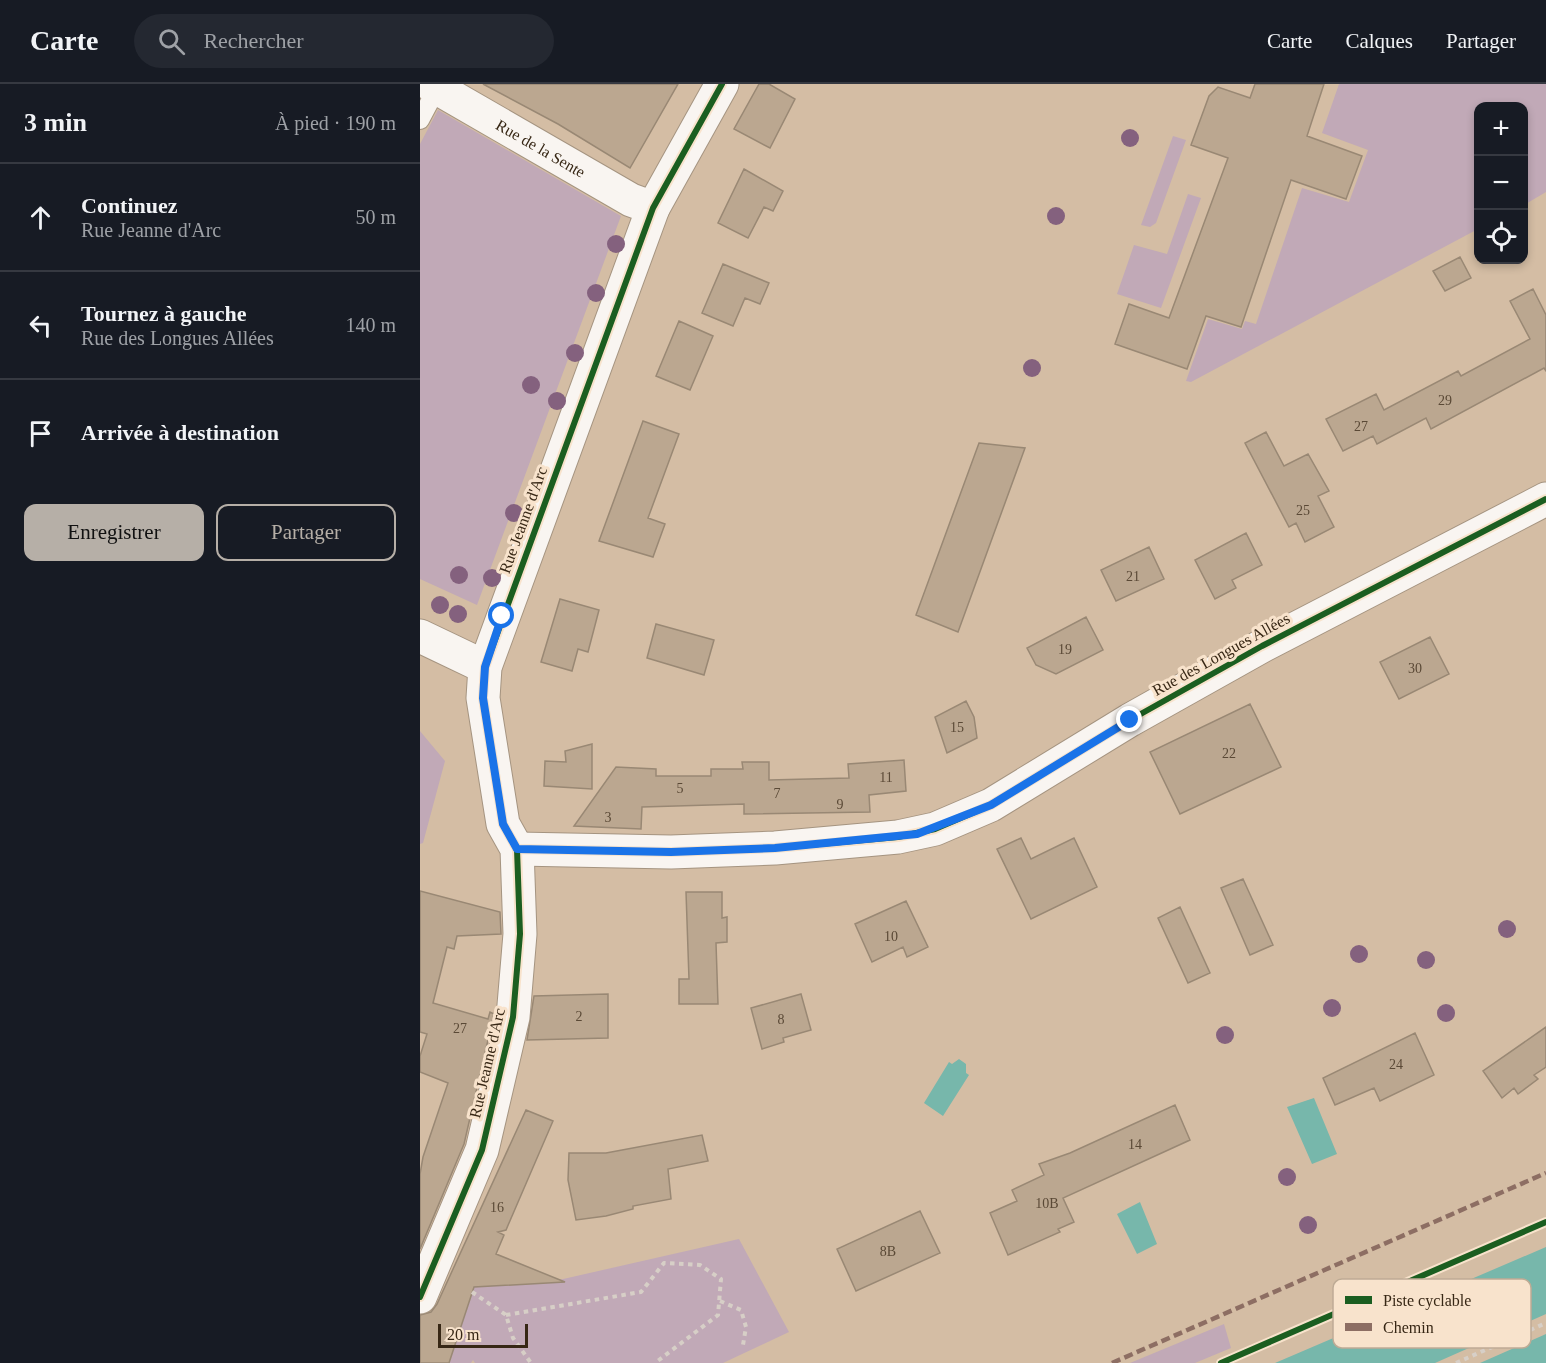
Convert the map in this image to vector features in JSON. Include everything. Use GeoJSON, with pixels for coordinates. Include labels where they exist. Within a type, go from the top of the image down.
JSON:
{"type":"FeatureCollection","features":[{"type":"Feature","properties":{"kind":"street","name":"Rue Jeanne d'Arc"},"geometry":{"type":"LineString","coordinates":[[420,1297],[482,1150],[513,1017],[520,934],[517,849],[503,824],[483,698],[485,667],[653,208],[722,84]]}},
{"type":"Feature","properties":{"kind":"street","name":"Rue de la Sente"},"geometry":{"type":"LineString","coordinates":[[434,86],[631,200],[653,208]]}},
{"type":"Feature","properties":{"kind":"street","name":"Rue des Longues Allées"},"geometry":{"type":"LineString","coordinates":[[517,849],[671,852],[775,848],[898,837],[935,829],[991,805],[1130,720],[1262,646],[1546,499]]}},
{"type":"Feature","properties":{"kind":"street"},"geometry":{"type":"LineString","coordinates":[[420,636],[485,667]]}},
{"type":"Feature","properties":{"kind":"lane"},"geometry":{"type":"LineString","coordinates":[[420,120],[434,86]]}},
{"type":"Feature","properties":{"kind":"path"},"geometry":{"type":"LineString","coordinates":[[506,1315],[641,1292],[664,1263],[700,1264],[721,1279],[718,1315],[655,1363]]}},
{"type":"Feature","properties":{"kind":"path"},"geometry":{"type":"LineString","coordinates":[[472,1292],[506,1315],[513,1338],[531,1363]]}},
{"type":"Feature","properties":{"kind":"path"},"geometry":{"type":"LineString","coordinates":[[720,1301],[741,1310],[746,1327],[743,1345]]}},
{"type":"Feature","properties":{"kind":"path"},"geometry":{"type":"LineString","coordinates":[[1531,1330],[1546,1323]]}},
{"type":"Feature","properties":{"kind":"path"},"geometry":{"type":"LineString","coordinates":[[1456,1363],[1490,1348]]}},
{"type":"Feature","properties":{"kind":"shaded area"},"geometry":{"type":"Polygon","coordinates":[[[1339,84],[1546,84],[1546,192],[1528,203],[1528,102],[1474,102],[1474,231],[1191,382],[1186,381],[1208,319],[1242,329],[1245,321],[1256,324],[1302,188],[1349,202],[1368,150],[1322,133],[1339,84]]]}},
{"type":"Feature","properties":{"kind":"shaded area"},"geometry":{"type":"Polygon","coordinates":[[[438,110],[621,216],[477,605],[420,579],[420,144],[438,110]]]}},
{"type":"Feature","properties":{"kind":"shaded area"},"geometry":{"type":"Polygon","coordinates":[[[1173,136],[1186,140],[1156,223],[1150,227],[1141,225],[1173,136]]]}},
{"type":"Feature","properties":{"kind":"shaded area"},"geometry":{"type":"Polygon","coordinates":[[[1188,194],[1201,198],[1161,308],[1117,294],[1134,245],[1167,254],[1188,194]]]}},
{"type":"Feature","properties":{"kind":"shaded area"},"geometry":{"type":"Polygon","coordinates":[[[420,731],[445,761],[423,843],[420,844],[420,731]]]}},
{"type":"Feature","properties":{"kind":"shaded area"},"geometry":{"type":"Polygon","coordinates":[[[739,1239],[789,1332],[723,1363],[475,1363],[473,1360],[471,1363],[449,1363],[453,1348],[448,1339],[457,1339],[478,1274],[550,1282],[739,1239]]]}},
{"type":"Feature","properties":{"kind":"shaded area"},"geometry":{"type":"Polygon","coordinates":[[[1224,1324],[1231,1348],[1195,1363],[1130,1363],[1224,1324]]]}},
{"type":"Feature","properties":{"kind":"water"},"geometry":{"type":"Polygon","coordinates":[[[959,1059],[966,1064],[966,1073],[969,1075],[943,1116],[924,1103],[949,1062],[952,1064],[959,1059]]]}},
{"type":"Feature","properties":{"kind":"water"},"geometry":{"type":"Polygon","coordinates":[[[1314,1098],[1337,1154],[1312,1164],[1287,1107],[1314,1098]]]}},
{"type":"Feature","properties":{"kind":"water"},"geometry":{"type":"Polygon","coordinates":[[[1140,1202],[1157,1244],[1137,1254],[1117,1214],[1140,1202]]]}},
{"type":"Feature","properties":{"kind":"water"},"geometry":{"type":"Polygon","coordinates":[[[1546,1247],[1546,1314],[1531,1321],[1531,1279],[1471,1279],[1546,1247]]]}},
{"type":"Feature","properties":{"kind":"water"},"geometry":{"type":"Polygon","coordinates":[[[1546,1334],[1546,1363],[1480,1363],[1514,1348],[1531,1348],[1531,1341],[1546,1334]]]}},
{"type":"Feature","properties":{"kind":"water"},"geometry":{"type":"Polygon","coordinates":[[[1333,1338],[1333,1348],[1469,1348],[1435,1363],[1275,1363],[1333,1338]]]}},
{"type":"Feature","properties":{"kind":"building"},"geometry":{"type":"Polygon","coordinates":[[[483,84],[678,84],[630,168],[558,124],[483,84]]]}},
{"type":"Feature","properties":{"kind":"building"},"geometry":{"type":"Polygon","coordinates":[[[759,84],[769,84],[795,99],[770,148],[734,129],[759,84]]]}},
{"type":"Feature","properties":{"kind":"building"},"geometry":{"type":"Polygon","coordinates":[[[1255,84],[1324,84],[1307,136],[1362,156],[1346,199],[1291,180],[1241,327],[1206,316],[1187,369],[1115,344],[1129,304],[1169,318],[1228,158],[1191,145],[1209,96],[1218,87],[1250,98],[1255,84]]]}},
{"type":"Feature","properties":{"kind":"building"},"geometry":{"type":"Polygon","coordinates":[[[744,169],[783,191],[773,211],[764,207],[748,238],[718,223],[744,169]]]}},
{"type":"Feature","properties":{"kind":"building"},"geometry":{"type":"Polygon","coordinates":[[[1460,257],[1471,278],[1445,291],[1433,271],[1460,257]]]}},
{"type":"Feature","properties":{"kind":"building"},"geometry":{"type":"Polygon","coordinates":[[[723,264],[769,283],[760,304],[745,298],[733,326],[702,313],[723,264]]]}},
{"type":"Feature","properties":{"kind":"building"},"geometry":{"type":"Polygon","coordinates":[[[1533,289],[1546,315],[1546,371],[1544,368],[1431,429],[1426,418],[1377,444],[1373,436],[1343,451],[1326,419],[1376,394],[1384,410],[1458,371],[1461,376],[1530,339],[1510,301],[1533,289]]]}},
{"type":"Feature","properties":{"kind":"building"},"geometry":{"type":"Polygon","coordinates":[[[679,321],[713,336],[690,390],[656,376],[679,321]]]}},
{"type":"Feature","properties":{"kind":"building"},"geometry":{"type":"Polygon","coordinates":[[[643,421],[679,434],[648,518],[665,524],[653,557],[599,541],[643,421]]]}},
{"type":"Feature","properties":{"kind":"building"},"geometry":{"type":"Polygon","coordinates":[[[1266,432],[1284,466],[1308,454],[1329,491],[1318,496],[1334,527],[1305,542],[1296,523],[1289,527],[1245,443],[1266,432]]]}},
{"type":"Feature","properties":{"kind":"building"},"geometry":{"type":"Polygon","coordinates":[[[979,443],[1025,448],[958,632],[916,615],[979,443]]]}},
{"type":"Feature","properties":{"kind":"building"},"geometry":{"type":"Polygon","coordinates":[[[1246,533],[1262,565],[1232,580],[1236,588],[1215,599],[1195,560],[1246,533]]]}},
{"type":"Feature","properties":{"kind":"building"},"geometry":{"type":"Polygon","coordinates":[[[1149,547],[1164,579],[1116,601],[1101,570],[1149,547]]]}},
{"type":"Feature","properties":{"kind":"building"},"geometry":{"type":"Polygon","coordinates":[[[560,599],[599,610],[588,652],[578,649],[572,671],[541,662],[560,599]]]}},
{"type":"Feature","properties":{"kind":"building"},"geometry":{"type":"Polygon","coordinates":[[[1086,617],[1103,650],[1056,674],[1036,665],[1027,648],[1086,617]]]}},
{"type":"Feature","properties":{"kind":"building"},"geometry":{"type":"Polygon","coordinates":[[[656,624],[714,640],[704,675],[647,658],[656,624]]]}},
{"type":"Feature","properties":{"kind":"building"},"geometry":{"type":"Polygon","coordinates":[[[1430,637],[1449,674],[1399,699],[1380,662],[1430,637]]]}},
{"type":"Feature","properties":{"kind":"building"},"geometry":{"type":"Polygon","coordinates":[[[966,701],[974,717],[977,738],[947,753],[935,717],[966,701]]]}},
{"type":"Feature","properties":{"kind":"building"},"geometry":{"type":"Polygon","coordinates":[[[1250,704],[1281,767],[1180,814],[1150,752],[1250,704]]]}},
{"type":"Feature","properties":{"kind":"building"},"geometry":{"type":"Polygon","coordinates":[[[592,744],[592,789],[544,786],[545,761],[566,762],[565,751],[592,744]]]}},
{"type":"Feature","properties":{"kind":"building"},"geometry":{"type":"Polygon","coordinates":[[[904,760],[906,791],[869,795],[870,812],[744,814],[744,804],[642,807],[641,829],[574,826],[616,767],[656,769],[656,776],[711,776],[711,769],[743,769],[742,762],[769,762],[769,780],[849,778],[848,764],[904,760]]]}},
{"type":"Feature","properties":{"kind":"building"},"geometry":{"type":"Polygon","coordinates":[[[1021,838],[1031,859],[1074,838],[1097,887],[1031,919],[997,849],[1021,838]]]}},
{"type":"Feature","properties":{"kind":"building"},"geometry":{"type":"Polygon","coordinates":[[[1243,879],[1273,945],[1250,955],[1221,888],[1243,879]]]}},
{"type":"Feature","properties":{"kind":"building"},"geometry":{"type":"Polygon","coordinates":[[[420,891],[500,912],[501,934],[457,936],[454,949],[447,947],[433,1003],[488,1019],[490,1012],[494,1014],[464,1144],[420,1249],[420,1174],[423,1157],[448,1083],[420,1072],[420,1056],[427,1034],[420,1032],[420,891]]]}},
{"type":"Feature","properties":{"kind":"building"},"geometry":{"type":"Polygon","coordinates":[[[686,892],[722,892],[722,918],[727,917],[727,942],[716,943],[718,1004],[679,1004],[679,979],[689,979],[686,892]]]}},
{"type":"Feature","properties":{"kind":"building"},"geometry":{"type":"Polygon","coordinates":[[[906,901],[928,947],[907,957],[903,947],[872,962],[855,924],[906,901]]]}},
{"type":"Feature","properties":{"kind":"building"},"geometry":{"type":"Polygon","coordinates":[[[1180,907],[1210,973],[1188,983],[1158,918],[1180,907]]]}},
{"type":"Feature","properties":{"kind":"building"},"geometry":{"type":"Polygon","coordinates":[[[608,994],[608,1038],[527,1040],[534,996],[608,994]]]}},
{"type":"Feature","properties":{"kind":"building"},"geometry":{"type":"Polygon","coordinates":[[[801,994],[811,1030],[783,1038],[784,1042],[762,1049],[751,1008],[801,994]]]}},
{"type":"Feature","properties":{"kind":"building"},"geometry":{"type":"Polygon","coordinates":[[[1546,1027],[1546,1067],[1534,1075],[1538,1079],[1518,1094],[1514,1088],[1502,1098],[1483,1071],[1546,1027]]]}},
{"type":"Feature","properties":{"kind":"building"},"geometry":{"type":"Polygon","coordinates":[[[1415,1033],[1434,1075],[1380,1101],[1374,1088],[1335,1105],[1323,1078],[1415,1033]]]}},
{"type":"Feature","properties":{"kind":"building"},"geometry":{"type":"Polygon","coordinates":[[[1175,1105],[1190,1140],[1063,1198],[1074,1222],[1058,1229],[1060,1232],[1008,1255],[990,1213],[1017,1201],[1012,1190],[1044,1175],[1039,1164],[1070,1153],[1175,1105]]]}},
{"type":"Feature","properties":{"kind":"building"},"geometry":{"type":"Polygon","coordinates":[[[526,1110],[553,1121],[506,1230],[498,1232],[504,1235],[496,1254],[565,1282],[474,1287],[449,1363],[420,1363],[420,1315],[431,1312],[437,1304],[526,1110]]]}},
{"type":"Feature","properties":{"kind":"building"},"geometry":{"type":"Polygon","coordinates":[[[702,1135],[708,1161],[668,1169],[671,1199],[633,1206],[633,1209],[606,1216],[576,1220],[568,1180],[569,1153],[606,1153],[702,1135]]]}},
{"type":"Feature","properties":{"kind":"building"},"geometry":{"type":"Polygon","coordinates":[[[920,1211],[940,1253],[856,1291],[837,1249],[920,1211]]]}},
{"type":"Feature","properties":{"kind":"marked path"},"geometry":{"type":"LineString","coordinates":[[1112,1363],[1546,1173]]}},
{"type":"Feature","properties":{"kind":"cycle path"},"geometry":{"type":"LineString","coordinates":[[420,1297],[482,1150],[513,1017],[520,934],[517,849],[503,824],[483,698],[485,667],[653,208],[722,84]]}},
{"type":"Feature","properties":{"kind":"cycle path"},"geometry":{"type":"LineString","coordinates":[[517,849],[671,852],[775,848],[898,837],[935,829],[991,805],[1130,720],[1262,646],[1546,499]]}},
{"type":"Feature","properties":{"kind":"cycle path"},"geometry":{"type":"LineString","coordinates":[[1415,1279],[1546,1222]]}},
{"type":"Feature","properties":{"kind":"cycle path"},"geometry":{"type":"LineString","coordinates":[[1221,1363],[1333,1314]]}},
{"type":"Feature","properties":{"kind":"route"},"geometry":{"type":"LineString","coordinates":[[502,616],[485,667],[483,698],[503,824],[517,849],[671,852],[775,848],[917,834],[935,829],[991,805],[1130,720]]}}]}
